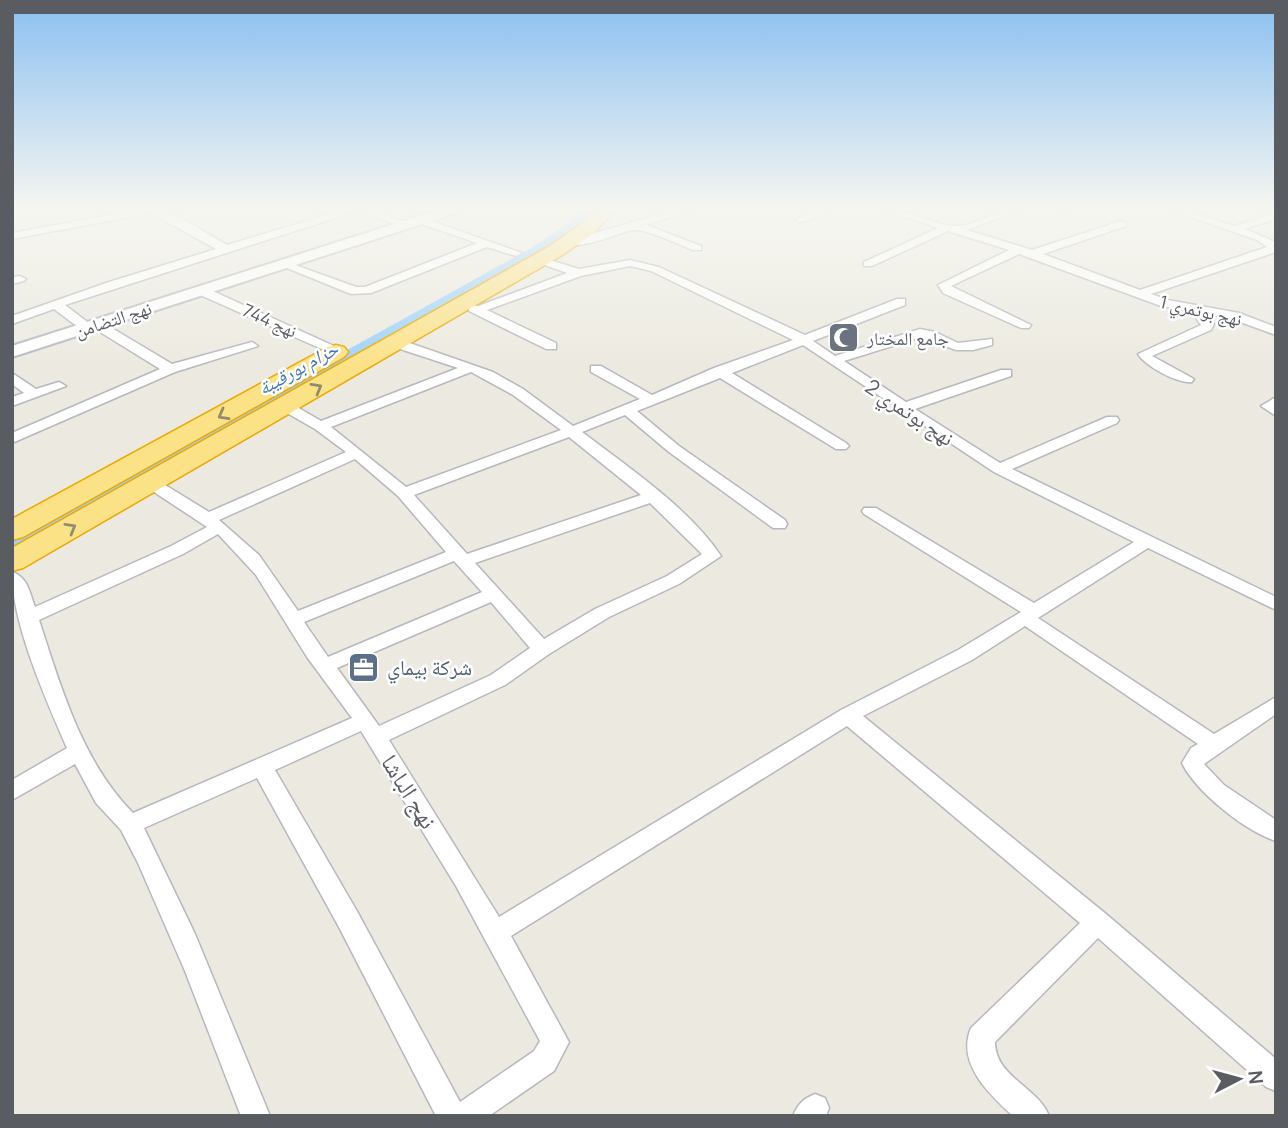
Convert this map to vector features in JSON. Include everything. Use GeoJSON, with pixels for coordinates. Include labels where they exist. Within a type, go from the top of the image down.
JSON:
{"type":"FeatureCollection","features":[{"type":"Feature","properties":{"kind":"highway"},"geometry":{"type":"LineString","coordinates":[[12,531],[338,351],[519,262]]}},
{"type":"Feature","properties":{"kind":"highway"},"geometry":{"type":"LineString","coordinates":[[12,561],[396,343],[471,307],[523,262]]}},
{"type":"Feature","properties":{"kind":"street"},"geometry":{"type":"LineString","coordinates":[[12,320],[185,262]]}},
{"type":"Feature","properties":{"kind":"street","name":"نهج التضامن"},"geometry":{"type":"LineString","coordinates":[[12,352],[290,262]]}},
{"type":"Feature","properties":{"kind":"street"},"geometry":{"type":"LineString","coordinates":[[283,264],[355,291],[367,290],[439,262]]}},
{"type":"Feature","properties":{"kind":"street","name":"نهج بوتمري 2"},"geometry":{"type":"LineString","coordinates":[[542,262],[578,273],[630,263],[641,264],[802,339],[903,408],[999,468],[1274,601]]}},
{"type":"Feature","properties":{"kind":"street"},"geometry":{"type":"LineString","coordinates":[[868,264],[874,262]]}},
{"type":"Feature","properties":{"kind":"street"},"geometry":{"type":"LineString","coordinates":[[993,262],[944,285],[947,290],[1025,325]]}},
{"type":"Feature","properties":{"kind":"street","name":"نهج بوتمري 1"},"geometry":{"type":"LineString","coordinates":[[1052,262],[1139,294],[1196,310],[1235,316],[1276,331]]}},
{"type":"Feature","properties":{"kind":"street"},"geometry":{"type":"LineString","coordinates":[[1139,294],[1235,262]]}},
{"type":"Feature","properties":{"kind":"street"},"geometry":{"type":"LineString","coordinates":[[471,307],[578,273]]}},
{"type":"Feature","properties":{"kind":"street","name":"نهج 744"},"geometry":{"type":"LineString","coordinates":[[202,290],[338,351]]}},
{"type":"Feature","properties":{"kind":"street"},"geometry":{"type":"LineString","coordinates":[[404,494],[573,431],[719,371],[901,302]]}},
{"type":"Feature","properties":{"kind":"street"},"geometry":{"type":"LineString","coordinates":[[58,306],[170,369]]}},
{"type":"Feature","properties":{"kind":"street"},"geometry":{"type":"LineString","coordinates":[[471,307],[551,346]]}},
{"type":"Feature","properties":{"kind":"street"},"geometry":{"type":"LineString","coordinates":[[1187,379],[1149,361],[1145,354],[1207,327],[1208,324],[1196,310]]}},
{"type":"Feature","properties":{"kind":"street"},"geometry":{"type":"LineString","coordinates":[[835,360],[920,333],[961,349],[987,342]]}},
{"type":"Feature","properties":{"kind":"street"},"geometry":{"type":"LineString","coordinates":[[131,824],[261,765],[370,729],[498,680],[542,649],[602,613],[673,580],[712,556],[708,545],[573,431],[502,381],[396,343]]}},
{"type":"Feature","properties":{"kind":"street"},"geometry":{"type":"LineString","coordinates":[[12,439],[170,369],[252,346]]}},
{"type":"Feature","properties":{"kind":"street"},"geometry":{"type":"LineString","coordinates":[[320,426],[469,368]]}},
{"type":"Feature","properties":{"kind":"street"},"geometry":{"type":"LineString","coordinates":[[596,369],[651,400]]}},
{"type":"Feature","properties":{"kind":"street"},"geometry":{"type":"LineString","coordinates":[[719,371],[841,446]]}},
{"type":"Feature","properties":{"kind":"street"},"geometry":{"type":"LineString","coordinates":[[903,408],[1006,373]]}},
{"type":"Feature","properties":{"kind":"street"},"geometry":{"type":"LineString","coordinates":[[12,377],[33,394]]}},
{"type":"Feature","properties":{"kind":"street"},"geometry":{"type":"LineString","coordinates":[[12,402],[59,386]]}},
{"type":"Feature","properties":{"kind":"street"},"geometry":{"type":"LineString","coordinates":[[1276,401],[1268,406],[1276,412]]}},
{"type":"Feature","properties":{"kind":"street"},"geometry":{"type":"LineString","coordinates":[[285,406],[320,426],[357,453],[404,494],[542,649]]}},
{"type":"Feature","properties":{"kind":"street"},"geometry":{"type":"LineString","coordinates":[[627,410],[674,449],[779,524]]}},
{"type":"Feature","properties":{"kind":"street"},"geometry":{"type":"LineString","coordinates":[[999,468],[1112,420]]}},
{"type":"Feature","properties":{"kind":"street"},"geometry":{"type":"LineString","coordinates":[[29,617],[177,550],[213,523],[357,453]]}},
{"type":"Feature","properties":{"kind":"street","name":"نهج الباشا"},"geometry":{"type":"LineString","coordinates":[[151,483],[213,523],[242,546],[260,567],[324,666],[370,729],[496,932],[555,1042],[544,1061],[464,1116]]}},
{"type":"Feature","properties":{"kind":"street"},"geometry":{"type":"LineString","coordinates":[[293,620],[460,558],[651,497]]}},
{"type":"Feature","properties":{"kind":"street"},"geometry":{"type":"LineString","coordinates":[[870,511],[1031,615],[1214,744]]}},
{"type":"Feature","properties":{"kind":"street"},"geometry":{"type":"LineString","coordinates":[[496,932],[848,715],[965,655],[1149,540]]}},
{"type":"Feature","properties":{"kind":"street"},"geometry":{"type":"LineString","coordinates":[[12,578],[19,586],[41,656],[79,751],[106,800],[131,824],[162,889],[256,1116]]}},
{"type":"Feature","properties":{"kind":"street"},"geometry":{"type":"LineString","coordinates":[[324,666],[492,595]]}},
{"type":"Feature","properties":{"kind":"street"},"geometry":{"type":"LineString","coordinates":[[1276,704],[1199,754],[1193,763],[1196,773],[1276,832]]}},
{"type":"Feature","properties":{"kind":"street"},"geometry":{"type":"LineString","coordinates":[[848,715],[1097,922],[1276,1077]]}},
{"type":"Feature","properties":{"kind":"street"},"geometry":{"type":"LineString","coordinates":[[12,791],[79,751]]}},
{"type":"Feature","properties":{"kind":"street"},"geometry":{"type":"LineString","coordinates":[[261,765],[349,921],[452,1116]]}},
{"type":"Feature","properties":{"kind":"street"},"geometry":{"type":"LineString","coordinates":[[1035,1116],[992,1075],[979,1051],[981,1037],[1097,922]]}},
{"type":"Feature","properties":{"kind":"water"},"geometry":{"type":"Polygon","coordinates":[[[507,262],[525,262],[12,554],[12,536],[507,262]]]}},
{"type":"Feature","properties":{"kind":"place","name":"جامع المختار"},"geometry":{"type":"Point","coordinates":[844,338]}},
{"type":"Feature","properties":{"kind":"place","name":"شركة بيماي"},"geometry":{"type":"Point","coordinates":[364,667]}},
{"type":"Feature","properties":{"kind":"water label","name":"حزام بورقيبة"},"geometry":{"type":"Point","coordinates":[298,368]}}]}
